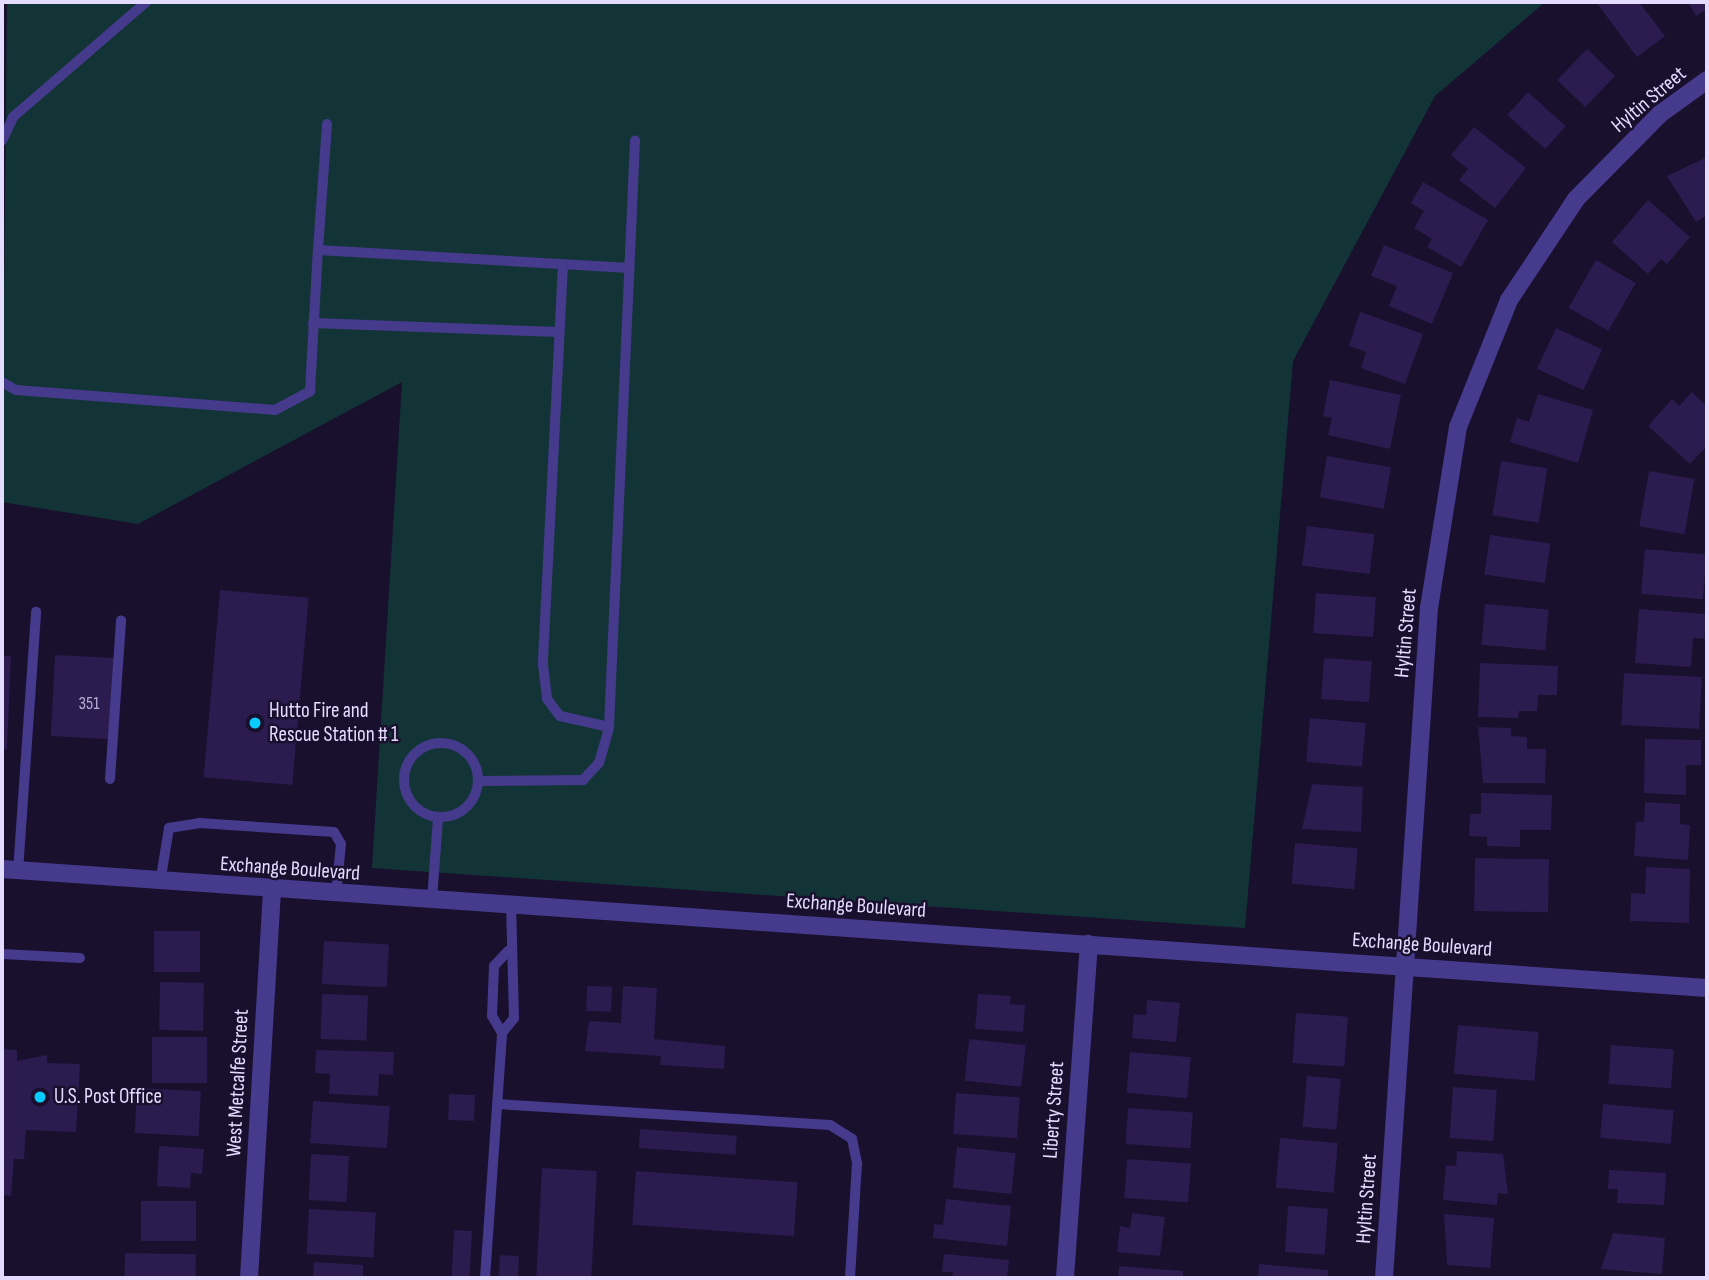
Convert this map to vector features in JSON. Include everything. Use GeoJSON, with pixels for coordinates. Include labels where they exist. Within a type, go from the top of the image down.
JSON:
{"type":"FeatureCollection","features":[{"type":"Feature","properties":{"kind":"street","name":"Hyltin Street"},"geometry":{"type":"LineString","coordinates":[[1384,1278],[1429,608],[1458,427],[1509,300],[1576,199],[1660,114],[1707,80]]}},
{"type":"Feature","properties":{"kind":"street","name":"Exchange Boulevard"},"geometry":{"type":"LineString","coordinates":[[10,870],[160,883],[1707,988]]}},
{"type":"Feature","properties":{"kind":"street","name":"West Metcalfe Street"},"geometry":{"type":"LineString","coordinates":[[249,1278],[272,890]]}},
{"type":"Feature","properties":{"kind":"street","name":"Liberty Street"},"geometry":{"type":"LineString","coordinates":[[1065,1278],[1089,944]]}},
{"type":"Feature","properties":{"kind":"lane"},"geometry":{"type":"LineString","coordinates":[[2,141],[13,117],[146,2]]}},
{"type":"Feature","properties":{"kind":"lane"},"geometry":{"type":"LineString","coordinates":[[2,382],[16,390],[275,410],[310,391],[327,124]]}},
{"type":"Feature","properties":{"kind":"lane"},"geometry":{"type":"LineString","coordinates":[[478,781],[583,780],[599,763],[609,727],[635,141]]}},
{"type":"Feature","properties":{"kind":"lane"},"geometry":{"type":"LineString","coordinates":[[318,250],[629,268]]}},
{"type":"Feature","properties":{"kind":"lane"},"geometry":{"type":"LineString","coordinates":[[563,265],[543,665],[547,699],[560,716],[609,727]]}},
{"type":"Feature","properties":{"kind":"lane"},"geometry":{"type":"LineString","coordinates":[[313,323],[559,332]]}},
{"type":"Feature","properties":{"kind":"lane"},"geometry":{"type":"LineString","coordinates":[[10,870],[36,612]]}},
{"type":"Feature","properties":{"kind":"lane"},"geometry":{"type":"LineString","coordinates":[[110,779],[121,620]]}},
{"type":"Feature","properties":{"kind":"lane"},"geometry":{"type":"LineString","coordinates":[[439,743],[463,749],[478,781],[461,812],[438,818],[415,808],[404,786],[417,752],[439,743]]}},
{"type":"Feature","properties":{"kind":"lane"},"geometry":{"type":"LineString","coordinates":[[432,901],[438,818]]}},
{"type":"Feature","properties":{"kind":"lane"},"geometry":{"type":"LineString","coordinates":[[160,883],[169,828],[181,823],[320,831],[334,832],[341,844],[336,895]]}},
{"type":"Feature","properties":{"kind":"lane"},"geometry":{"type":"LineString","coordinates":[[502,1033],[514,1018],[518,968],[508,951],[511,906]]}},
{"type":"Feature","properties":{"kind":"lane"},"geometry":{"type":"LineString","coordinates":[[485,1278],[502,1033],[492,1016],[494,966],[508,951]]}},
{"type":"Feature","properties":{"kind":"lane"},"geometry":{"type":"LineString","coordinates":[[2,954],[80,958]]}},
{"type":"Feature","properties":{"kind":"lane"},"geometry":{"type":"LineString","coordinates":[[497,1104],[831,1125],[852,1139],[857,1163],[849,1278]]}},
{"type":"Feature","properties":{"kind":"green space"},"geometry":{"type":"Polygon","coordinates":[[[7,2],[1545,2],[1435,96],[1293,361],[1245,928],[372,868],[402,382],[138,524],[2,502],[7,2]]]}},
{"type":"Feature","properties":{"kind":"building"},"geometry":{"type":"Polygon","coordinates":[[[1596,2],[1639,2],[1665,36],[1637,57],[1596,2]]]}},
{"type":"Feature","properties":{"kind":"building"},"geometry":{"type":"Polygon","coordinates":[[[1688,2],[1707,2],[1707,9],[1696,16],[1688,2]]]}},
{"type":"Feature","properties":{"kind":"building"},"geometry":{"type":"Polygon","coordinates":[[[1587,49],[1615,76],[1585,107],[1557,80],[1587,49]]]}},
{"type":"Feature","properties":{"kind":"building"},"geometry":{"type":"Polygon","coordinates":[[[1528,92],[1566,126],[1545,149],[1507,115],[1528,92]]]}},
{"type":"Feature","properties":{"kind":"building"},"geometry":{"type":"Polygon","coordinates":[[[1474,127],[1526,168],[1495,208],[1459,180],[1468,169],[1451,155],[1474,127]]]}},
{"type":"Feature","properties":{"kind":"building"},"geometry":{"type":"Polygon","coordinates":[[[1707,157],[1707,215],[1696,222],[1667,176],[1707,157]]]}},
{"type":"Feature","properties":{"kind":"building"},"geometry":{"type":"Polygon","coordinates":[[[1423,182],[1488,220],[1461,267],[1427,247],[1432,239],[1414,228],[1424,211],[1411,203],[1423,182]]]}},
{"type":"Feature","properties":{"kind":"building"},"geometry":{"type":"Polygon","coordinates":[[[1648,200],[1690,237],[1667,264],[1661,259],[1648,274],[1612,242],[1648,200]]]}},
{"type":"Feature","properties":{"kind":"building"},"geometry":{"type":"Polygon","coordinates":[[[1384,245],[1453,273],[1432,324],[1389,306],[1397,286],[1371,276],[1384,245]]]}},
{"type":"Feature","properties":{"kind":"building"},"geometry":{"type":"Polygon","coordinates":[[[1596,260],[1636,283],[1608,331],[1568,308],[1596,260]]]}},
{"type":"Feature","properties":{"kind":"building"},"geometry":{"type":"Polygon","coordinates":[[[1360,312],[1423,334],[1405,384],[1361,368],[1366,352],[1349,346],[1360,312]]]}},
{"type":"Feature","properties":{"kind":"building"},"geometry":{"type":"Polygon","coordinates":[[[1556,328],[1602,350],[1583,390],[1537,369],[1556,328]]]}},
{"type":"Feature","properties":{"kind":"building"},"geometry":{"type":"Polygon","coordinates":[[[1330,380],[1401,395],[1390,449],[1328,435],[1332,418],[1323,416],[1330,380]]]}},
{"type":"Feature","properties":{"kind":"building"},"geometry":{"type":"Polygon","coordinates":[[[1692,392],[1707,406],[1707,446],[1690,464],[1648,426],[1672,399],[1679,406],[1692,392]]]}},
{"type":"Feature","properties":{"kind":"building"},"geometry":{"type":"Polygon","coordinates":[[[1538,394],[1593,410],[1578,463],[1510,442],[1517,418],[1529,422],[1538,394]]]}},
{"type":"Feature","properties":{"kind":"building"},"geometry":{"type":"Polygon","coordinates":[[[1327,456],[1391,467],[1384,509],[1320,497],[1327,456]]]}},
{"type":"Feature","properties":{"kind":"building"},"geometry":{"type":"Polygon","coordinates":[[[1501,461],[1547,468],[1539,523],[1492,515],[1501,461]]]}},
{"type":"Feature","properties":{"kind":"building"},"geometry":{"type":"Polygon","coordinates":[[[1649,471],[1694,479],[1685,534],[1639,526],[1649,471]]]}},
{"type":"Feature","properties":{"kind":"building"},"geometry":{"type":"Polygon","coordinates":[[[1307,526],[1374,534],[1370,574],[1302,566],[1307,526]]]}},
{"type":"Feature","properties":{"kind":"building"},"geometry":{"type":"Polygon","coordinates":[[[1490,535],[1550,543],[1545,583],[1484,575],[1490,535]]]}},
{"type":"Feature","properties":{"kind":"building"},"geometry":{"type":"Polygon","coordinates":[[[1645,549],[1707,554],[1703,599],[1641,594],[1645,549]]]}},
{"type":"Feature","properties":{"kind":"building","name":"Hutto Fire and Rescue Station # 1"},"geometry":{"type":"Polygon","coordinates":[[[220,590],[309,598],[292,785],[204,777],[220,590]]]}},
{"type":"Feature","properties":{"kind":"building"},"geometry":{"type":"Polygon","coordinates":[[[1316,593],[1376,597],[1373,637],[1313,633],[1316,593]]]}},
{"type":"Feature","properties":{"kind":"building"},"geometry":{"type":"Polygon","coordinates":[[[1485,604],[1549,610],[1545,650],[1481,645],[1485,604]]]}},
{"type":"Feature","properties":{"kind":"building"},"geometry":{"type":"Polygon","coordinates":[[[1639,609],[1707,614],[1707,639],[1693,638],[1691,667],[1635,663],[1639,609]]]}},
{"type":"Feature","properties":{"kind":"building"},"geometry":{"type":"Polygon","coordinates":[[[55,655],[114,658],[110,739],[51,736],[55,655]]]}},
{"type":"Feature","properties":{"kind":"building"},"geometry":{"type":"Polygon","coordinates":[[[2,656],[11,656],[7,749],[2,749],[2,656]]]}},
{"type":"Feature","properties":{"kind":"building"},"geometry":{"type":"Polygon","coordinates":[[[1324,658],[1372,661],[1369,702],[1321,699],[1324,658]]]}},
{"type":"Feature","properties":{"kind":"building"},"geometry":{"type":"Polygon","coordinates":[[[1480,663],[1558,666],[1557,695],[1538,695],[1537,711],[1519,711],[1518,718],[1478,717],[1480,663]]]}},
{"type":"Feature","properties":{"kind":"building"},"geometry":{"type":"Polygon","coordinates":[[[1624,673],[1702,677],[1699,729],[1621,725],[1624,673]]]}},
{"type":"Feature","properties":{"kind":"building"},"geometry":{"type":"Polygon","coordinates":[[[1310,718],[1366,723],[1362,767],[1306,762],[1310,718]]]}},
{"type":"Feature","properties":{"kind":"building"},"geometry":{"type":"Polygon","coordinates":[[[1478,727],[1511,728],[1511,736],[1527,737],[1527,749],[1546,749],[1545,783],[1483,783],[1478,727]]]}},
{"type":"Feature","properties":{"kind":"building"},"geometry":{"type":"Polygon","coordinates":[[[1645,739],[1701,740],[1701,765],[1686,765],[1686,795],[1644,793],[1645,739]]]}},
{"type":"Feature","properties":{"kind":"building"},"geometry":{"type":"Polygon","coordinates":[[[1312,784],[1363,787],[1361,832],[1302,829],[1312,784]]]}},
{"type":"Feature","properties":{"kind":"building"},"geometry":{"type":"Polygon","coordinates":[[[1481,793],[1552,795],[1551,830],[1520,830],[1520,847],[1487,846],[1487,837],[1469,836],[1470,814],[1481,814],[1481,793]]]}},
{"type":"Feature","properties":{"kind":"building"},"geometry":{"type":"Polygon","coordinates":[[[1645,802],[1680,804],[1680,824],[1690,825],[1688,860],[1634,856],[1636,822],[1644,822],[1645,802]]]}},
{"type":"Feature","properties":{"kind":"building"},"geometry":{"type":"Polygon","coordinates":[[[1295,843],[1358,848],[1354,889],[1291,884],[1295,843]]]}},
{"type":"Feature","properties":{"kind":"building"},"geometry":{"type":"Polygon","coordinates":[[[1475,858],[1549,859],[1548,912],[1474,911],[1475,858]]]}},
{"type":"Feature","properties":{"kind":"building"},"geometry":{"type":"Polygon","coordinates":[[[1646,867],[1690,869],[1689,923],[1630,921],[1631,893],[1645,894],[1646,867]]]}},
{"type":"Feature","properties":{"kind":"building"},"geometry":{"type":"Polygon","coordinates":[[[154,931],[200,931],[200,972],[154,972],[154,931]]]}},
{"type":"Feature","properties":{"kind":"building"},"geometry":{"type":"Polygon","coordinates":[[[324,941],[389,944],[387,987],[322,984],[324,941]]]}},
{"type":"Feature","properties":{"kind":"building"},"geometry":{"type":"Polygon","coordinates":[[[160,982],[204,983],[203,1031],[159,1030],[160,982]]]}},
{"type":"Feature","properties":{"kind":"building"},"geometry":{"type":"Polygon","coordinates":[[[587,986],[612,987],[611,1012],[586,1011],[587,986]]]}},
{"type":"Feature","properties":{"kind":"building"},"geometry":{"type":"Polygon","coordinates":[[[623,986],[657,988],[654,1039],[725,1046],[724,1069],[660,1065],[661,1056],[585,1051],[589,1021],[621,1023],[623,986]]]}},
{"type":"Feature","properties":{"kind":"building"},"geometry":{"type":"Polygon","coordinates":[[[322,994],[368,996],[366,1041],[320,1039],[322,994]]]}},
{"type":"Feature","properties":{"kind":"building"},"geometry":{"type":"Polygon","coordinates":[[[978,994],[1011,996],[1010,1004],[1025,1005],[1023,1032],[975,1029],[978,994]]]}},
{"type":"Feature","properties":{"kind":"building"},"geometry":{"type":"Polygon","coordinates":[[[1147,1000],[1180,1003],[1176,1042],[1132,1038],[1134,1014],[1146,1015],[1147,1000]]]}},
{"type":"Feature","properties":{"kind":"building"},"geometry":{"type":"Polygon","coordinates":[[[1296,1013],[1348,1017],[1344,1067],[1293,1063],[1296,1013]]]}},
{"type":"Feature","properties":{"kind":"building"},"geometry":{"type":"Polygon","coordinates":[[[1458,1025],[1539,1032],[1534,1081],[1454,1074],[1458,1025]]]}},
{"type":"Feature","properties":{"kind":"building"},"geometry":{"type":"Polygon","coordinates":[[[152,1037],[207,1037],[207,1083],[152,1083],[152,1037]]]}},
{"type":"Feature","properties":{"kind":"building"},"geometry":{"type":"Polygon","coordinates":[[[969,1039],[1026,1045],[1021,1087],[965,1081],[969,1039]]]}},
{"type":"Feature","properties":{"kind":"building"},"geometry":{"type":"Polygon","coordinates":[[[1611,1045],[1674,1049],[1671,1088],[1608,1084],[1611,1045]]]}},
{"type":"Feature","properties":{"kind":"building","name":"U.S. Post Office"},"geometry":{"type":"Polygon","coordinates":[[[2,1049],[17,1050],[17,1061],[47,1055],[47,1063],[80,1064],[76,1132],[26,1130],[24,1159],[14,1159],[11,1196],[2,1195],[2,1049]]]}},
{"type":"Feature","properties":{"kind":"building"},"geometry":{"type":"Polygon","coordinates":[[[316,1050],[394,1052],[393,1075],[379,1074],[378,1096],[329,1094],[330,1074],[315,1073],[316,1050]]]}},
{"type":"Feature","properties":{"kind":"building"},"geometry":{"type":"Polygon","coordinates":[[[1130,1052],[1191,1057],[1187,1098],[1126,1093],[1130,1052]]]}},
{"type":"Feature","properties":{"kind":"building"},"geometry":{"type":"Polygon","coordinates":[[[1307,1076],[1341,1079],[1336,1130],[1303,1127],[1307,1076]]]}},
{"type":"Feature","properties":{"kind":"building"},"geometry":{"type":"Polygon","coordinates":[[[1453,1087],[1497,1090],[1493,1141],[1449,1138],[1453,1087]]]}},
{"type":"Feature","properties":{"kind":"building"},"geometry":{"type":"Polygon","coordinates":[[[137,1088],[201,1091],[199,1136],[135,1133],[137,1088]]]}},
{"type":"Feature","properties":{"kind":"building"},"geometry":{"type":"Polygon","coordinates":[[[956,1093],[1020,1097],[1017,1138],[953,1134],[956,1093]]]}},
{"type":"Feature","properties":{"kind":"building"},"geometry":{"type":"Polygon","coordinates":[[[449,1094],[475,1095],[474,1121],[448,1120],[449,1094]]]}},
{"type":"Feature","properties":{"kind":"building"},"geometry":{"type":"Polygon","coordinates":[[[313,1101],[390,1106],[387,1148],[310,1143],[313,1101]]]}},
{"type":"Feature","properties":{"kind":"building"},"geometry":{"type":"Polygon","coordinates":[[[1603,1104],[1674,1110],[1671,1144],[1600,1138],[1603,1104]]]}},
{"type":"Feature","properties":{"kind":"building"},"geometry":{"type":"Polygon","coordinates":[[[1128,1108],[1193,1113],[1190,1148],[1125,1144],[1128,1108]]]}},
{"type":"Feature","properties":{"kind":"building"},"geometry":{"type":"Polygon","coordinates":[[[640,1129],[737,1136],[735,1155],[639,1148],[640,1129]]]}},
{"type":"Feature","properties":{"kind":"building"},"geometry":{"type":"Polygon","coordinates":[[[1280,1138],[1338,1143],[1333,1193],[1276,1188],[1280,1138]]]}},
{"type":"Feature","properties":{"kind":"building"},"geometry":{"type":"Polygon","coordinates":[[[159,1146],[204,1149],[202,1174],[191,1173],[190,1188],[157,1186],[159,1146]]]}},
{"type":"Feature","properties":{"kind":"building"},"geometry":{"type":"Polygon","coordinates":[[[957,1147],[1016,1153],[1011,1194],[953,1188],[957,1147]]]}},
{"type":"Feature","properties":{"kind":"building"},"geometry":{"type":"Polygon","coordinates":[[[1457,1151],[1503,1154],[1508,1194],[1498,1193],[1497,1205],[1443,1200],[1446,1165],[1456,1166],[1457,1151]]]}},
{"type":"Feature","properties":{"kind":"building"},"geometry":{"type":"Polygon","coordinates":[[[311,1154],[349,1156],[347,1202],[309,1200],[311,1154]]]}},
{"type":"Feature","properties":{"kind":"building"},"geometry":{"type":"Polygon","coordinates":[[[1127,1159],[1191,1163],[1188,1202],[1124,1198],[1127,1159]]]}},
{"type":"Feature","properties":{"kind":"building"},"geometry":{"type":"Polygon","coordinates":[[[542,1168],[597,1171],[591,1278],[536,1278],[542,1168]]]}},
{"type":"Feature","properties":{"kind":"building"},"geometry":{"type":"Polygon","coordinates":[[[1609,1170],[1666,1173],[1664,1205],[1617,1203],[1618,1189],[1608,1189],[1609,1170]]]}},
{"type":"Feature","properties":{"kind":"building"},"geometry":{"type":"Polygon","coordinates":[[[636,1171],[798,1182],[794,1236],[632,1225],[636,1171]]]}},
{"type":"Feature","properties":{"kind":"building"},"geometry":{"type":"Polygon","coordinates":[[[946,1199],[1011,1206],[1007,1246],[933,1238],[934,1224],[943,1225],[946,1199]]]}},
{"type":"Feature","properties":{"kind":"building"},"geometry":{"type":"Polygon","coordinates":[[[141,1201],[196,1201],[196,1241],[141,1241],[141,1201]]]}},
{"type":"Feature","properties":{"kind":"building"},"geometry":{"type":"Polygon","coordinates":[[[1288,1206],[1328,1209],[1325,1255],[1285,1252],[1288,1206]]]}},
{"type":"Feature","properties":{"kind":"building"},"geometry":{"type":"Polygon","coordinates":[[[309,1209],[376,1213],[374,1257],[307,1254],[309,1209]]]}},
{"type":"Feature","properties":{"kind":"building"},"geometry":{"type":"Polygon","coordinates":[[[1132,1213],[1165,1217],[1160,1256],[1117,1252],[1120,1226],[1130,1228],[1132,1213]]]}},
{"type":"Feature","properties":{"kind":"building"},"geometry":{"type":"Polygon","coordinates":[[[1444,1214],[1494,1218],[1490,1268],[1447,1265],[1444,1214]]]}},
{"type":"Feature","properties":{"kind":"building"},"geometry":{"type":"Polygon","coordinates":[[[454,1230],[472,1231],[470,1278],[451,1278],[454,1230]]]}},
{"type":"Feature","properties":{"kind":"building"},"geometry":{"type":"Polygon","coordinates":[[[1613,1233],[1665,1238],[1662,1274],[1601,1269],[1613,1233]]]}},
{"type":"Feature","properties":{"kind":"building"},"geometry":{"type":"Polygon","coordinates":[[[125,1253],[196,1254],[196,1278],[125,1278],[125,1253]]]}},
{"type":"Feature","properties":{"kind":"building"},"geometry":{"type":"Polygon","coordinates":[[[944,1254],[1009,1260],[1007,1278],[952,1278],[953,1272],[942,1272],[944,1254]]]}},
{"type":"Feature","properties":{"kind":"building"},"geometry":{"type":"Polygon","coordinates":[[[500,1255],[519,1256],[518,1278],[499,1278],[500,1255]]]}},
{"type":"Feature","properties":{"kind":"building"},"geometry":{"type":"Polygon","coordinates":[[[314,1262],[363,1265],[363,1278],[313,1278],[314,1262]]]}},
{"type":"Feature","properties":{"kind":"building"},"geometry":{"type":"Polygon","coordinates":[[[1259,1264],[1328,1270],[1328,1278],[1258,1278],[1259,1264]]]}},
{"type":"Feature","properties":{"kind":"building"},"geometry":{"type":"Polygon","coordinates":[[[1119,1266],[1183,1271],[1183,1278],[1118,1278],[1119,1266]]]}},
{"type":"Feature","properties":{"kind":"place","name":"Hutto Fire and Rescue Station # 1"},"geometry":{"type":"Point","coordinates":[255,723]}},
{"type":"Feature","properties":{"kind":"place","name":"U.S. Post Office"},"geometry":{"type":"Point","coordinates":[40,1097]}}]}
